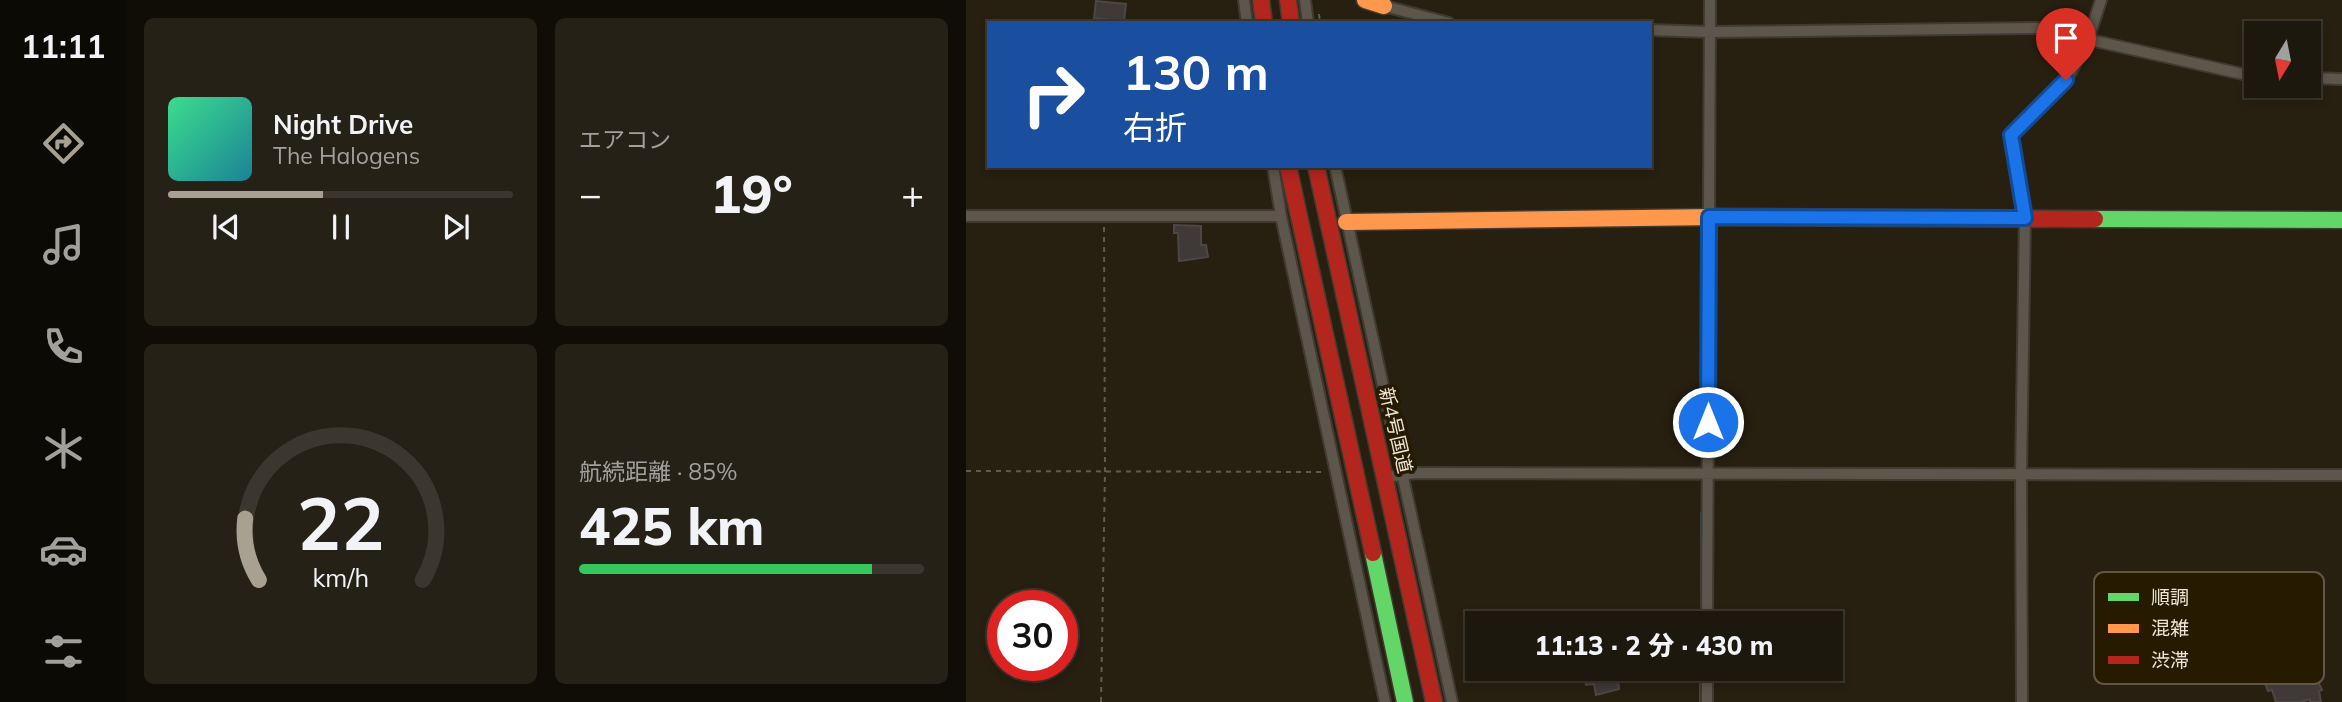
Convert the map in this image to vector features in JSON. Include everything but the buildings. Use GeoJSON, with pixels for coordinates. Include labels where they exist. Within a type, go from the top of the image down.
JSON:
{"type":"FeatureCollection","features":[{"type":"Feature","properties":{"kind":"main road"},"geometry":{"type":"LineString","coordinates":[[1261,0],[1264,21]]}},
{"type":"Feature","properties":{"kind":"main road"},"geometry":{"type":"LineString","coordinates":[[1288,0],[1292,21]]}},
{"type":"Feature","properties":{"kind":"main road"},"geometry":{"type":"LineString","coordinates":[[1365,0],[1384,6]]}},
{"type":"Feature","properties":{"kind":"main road"},"geometry":{"type":"LineString","coordinates":[[1287,168],[1405,702]]}},
{"type":"Feature","properties":{"kind":"main road","name":"新4号国道"},"geometry":{"type":"LineString","coordinates":[[1316,168],[1393,475],[1434,702]]}},
{"type":"Feature","properties":{"kind":"main road"},"geometry":{"type":"LineString","coordinates":[[1346,222],[1709,217],[2342,220]]}},
{"type":"Feature","properties":{"kind":"street"},"geometry":{"type":"LineString","coordinates":[[1244,0],[1247,21]]}},
{"type":"Feature","properties":{"kind":"street"},"geometry":{"type":"LineString","coordinates":[[1305,0],[1308,21]]}},
{"type":"Feature","properties":{"kind":"street"},"geometry":{"type":"LineString","coordinates":[[1707,611],[1710,0]]}},
{"type":"Feature","properties":{"kind":"street"},"geometry":{"type":"LineString","coordinates":[[2022,702],[2021,475],[2025,218],[2011,135],[2066,80],[2088,40],[2101,0]]}},
{"type":"Feature","properties":{"kind":"street"},"geometry":{"type":"LineString","coordinates":[[1384,6],[1441,21]]}},
{"type":"Feature","properties":{"kind":"street"},"geometry":{"type":"LineString","coordinates":[[1652,30],[1710,32],[2036,28],[2244,74]]}},
{"type":"Feature","properties":{"kind":"street"},"geometry":{"type":"LineString","coordinates":[[2321,78],[2342,79]]}},
{"type":"Feature","properties":{"kind":"street"},"geometry":{"type":"LineString","coordinates":[[1273,168],[1385,702]]}},
{"type":"Feature","properties":{"kind":"street"},"geometry":{"type":"LineString","coordinates":[[1335,168],[1393,475],[1452,702]]}},
{"type":"Feature","properties":{"kind":"street"},"geometry":{"type":"LineString","coordinates":[[966,216],[1282,216]]}},
{"type":"Feature","properties":{"kind":"street"},"geometry":{"type":"LineString","coordinates":[[1393,475],[2342,475]]}},
{"type":"Feature","properties":{"kind":"street"},"geometry":{"type":"LineString","coordinates":[[1707,681],[1707,702]]}},
{"type":"Feature","properties":{"kind":"path"},"geometry":{"type":"LineString","coordinates":[[1319,14],[1320,21]]}},
{"type":"Feature","properties":{"kind":"path"},"geometry":{"type":"LineString","coordinates":[[1101,702],[1105,471],[1104,215]]}},
{"type":"Feature","properties":{"kind":"path"},"geometry":{"type":"LineString","coordinates":[[966,471],[1337,472]]}},
{"type":"Feature","properties":{"kind":"waterway"},"geometry":{"type":"LineString","coordinates":[[1702,513],[1702,611]]}},
{"type":"Feature","properties":{"kind":"waterway"},"geometry":{"type":"LineString","coordinates":[[1701,681],[1701,702]]}},
{"type":"Feature","properties":{"kind":"traffic: fast"},"geometry":{"type":"LineString","coordinates":[[2095,219],[2342,220]]}},
{"type":"Feature","properties":{"kind":"traffic: fast"},"geometry":{"type":"LineString","coordinates":[[1373,553],[1405,702]]}},
{"type":"Feature","properties":{"kind":"traffic: slow"},"geometry":{"type":"LineString","coordinates":[[1365,0],[1384,6]]}},
{"type":"Feature","properties":{"kind":"traffic: slow"},"geometry":{"type":"LineString","coordinates":[[1346,222],[1716,217]]}},
{"type":"Feature","properties":{"kind":"traffic: jam"},"geometry":{"type":"LineString","coordinates":[[1261,0],[1264,21]]}},
{"type":"Feature","properties":{"kind":"traffic: jam"},"geometry":{"type":"LineString","coordinates":[[1288,0],[1291,21]]}},
{"type":"Feature","properties":{"kind":"traffic: jam"},"geometry":{"type":"LineString","coordinates":[[1288,168],[1373,553]]}},
{"type":"Feature","properties":{"kind":"traffic: jam"},"geometry":{"type":"LineString","coordinates":[[1316,168],[1434,702]]}},
{"type":"Feature","properties":{"kind":"traffic: jam"},"geometry":{"type":"LineString","coordinates":[[1716,217],[2095,219]]}},
{"type":"Feature","properties":{"kind":"route"},"geometry":{"type":"LineString","coordinates":[[1708,422],[1709,217],[2025,218],[2011,135],[2034,114],[2050,93],[2066,80]]}}]}
